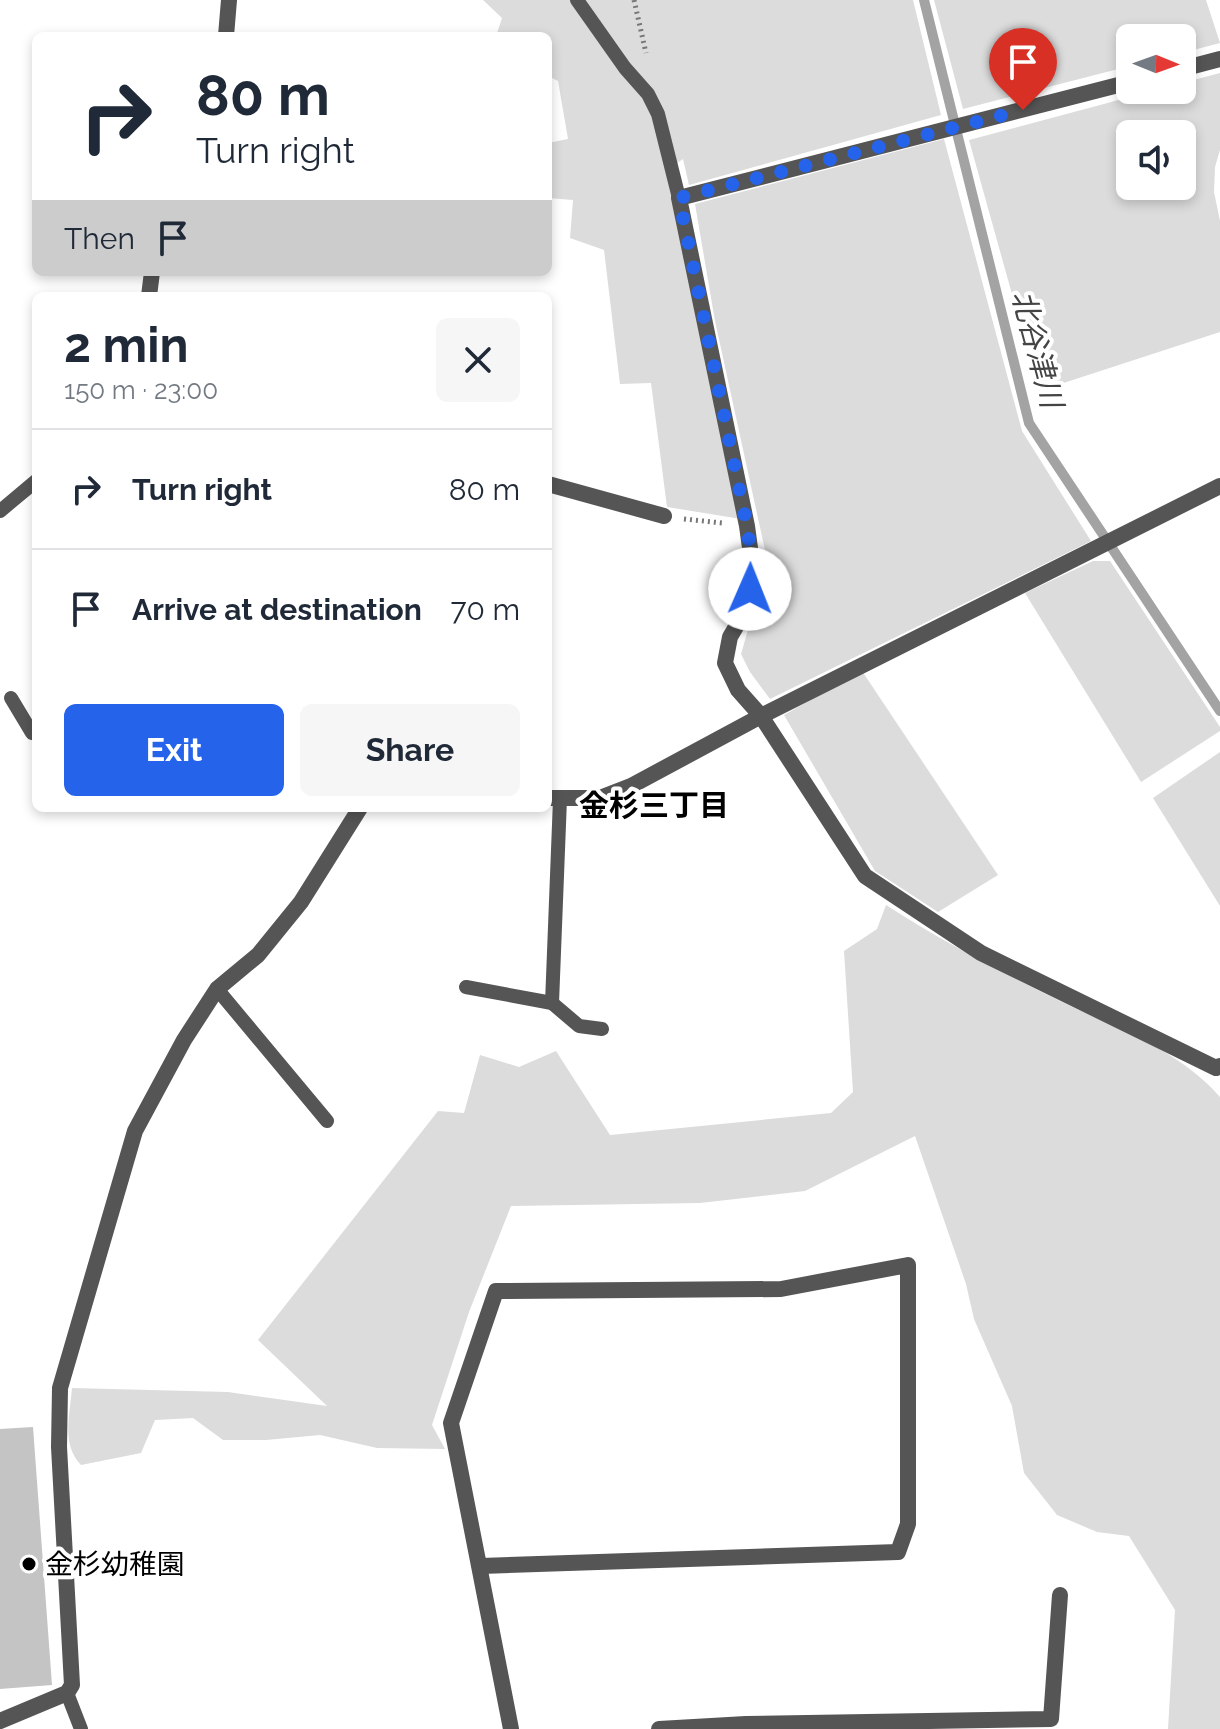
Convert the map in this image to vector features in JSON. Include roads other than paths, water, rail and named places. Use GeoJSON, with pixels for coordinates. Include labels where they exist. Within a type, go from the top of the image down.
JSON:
{"type":"FeatureCollection","features":[{"type":"Feature","properties":{"kind":"street"},"geometry":{"type":"LineString","coordinates":[[226,32],[229,0]]}},
{"type":"Feature","properties":{"kind":"street"},"geometry":{"type":"LineString","coordinates":[[1196,65],[1220,59]]}},
{"type":"Feature","properties":{"kind":"street"},"geometry":{"type":"LineString","coordinates":[[1116,86],[679,198],[747,526],[753,570],[747,608],[730,637],[725,663],[738,690],[761,716],[865,876],[981,953],[1216,1068],[1220,1066]]}},
{"type":"Feature","properties":{"kind":"street"},"geometry":{"type":"LineString","coordinates":[[552,485],[664,516]]}},
{"type":"Feature","properties":{"kind":"street"},"geometry":{"type":"LineString","coordinates":[[554,798],[600,798],[631,786],[761,716],[1220,486]]}},
{"type":"Feature","properties":{"kind":"street"},"geometry":{"type":"LineString","coordinates":[[0,1721],[67,1693],[72,1685],[59,1447],[60,1388],[135,1131],[184,1040],[217,989],[258,955],[301,902],[357,812]]}},
{"type":"Feature","properties":{"kind":"street"},"geometry":{"type":"LineString","coordinates":[[481,1566],[898,1552],[908,1524],[908,1265],[781,1289],[496,1291],[451,1423],[511,1729]]}},
{"type":"Feature","properties":{"kind":"street"},"geometry":{"type":"LineString","coordinates":[[662,1729],[746,1724],[1051,1724],[1060,1595]]}},
{"type":"Feature","properties":{"kind":"lane"},"geometry":{"type":"LineString","coordinates":[[577,0],[625,68],[648,94],[658,114],[679,198]]}},
{"type":"Feature","properties":{"kind":"lane"},"geometry":{"type":"LineString","coordinates":[[0,511],[32,484]]}},
{"type":"Feature","properties":{"kind":"lane"},"geometry":{"type":"LineString","coordinates":[[11,698],[32,733]]}},
{"type":"Feature","properties":{"kind":"lane"},"geometry":{"type":"LineString","coordinates":[[552,1003],[554,798]]}},
{"type":"Feature","properties":{"kind":"lane"},"geometry":{"type":"LineString","coordinates":[[466,987],[552,1003],[579,1026],[602,1029]]}},
{"type":"Feature","properties":{"kind":"lane"},"geometry":{"type":"LineString","coordinates":[[217,989],[327,1121]]}},
{"type":"Feature","properties":{"kind":"lane"},"geometry":{"type":"LineString","coordinates":[[67,1693],[81,1729]]}},
{"type":"Feature","properties":{"kind":"waterway","name":"北谷津川"},"geometry":{"type":"LineString","coordinates":[[924,0],[1029,423],[1220,711]]}},
{"type":"Feature","properties":{"kind":"place","name":"金杉幼稚園"},"geometry":{"type":"Point","coordinates":[29,1564]}},
{"type":"Feature","properties":{"kind":"district","name":"金杉三丁目"},"geometry":{"type":"Point","coordinates":[654,806]}}]}
